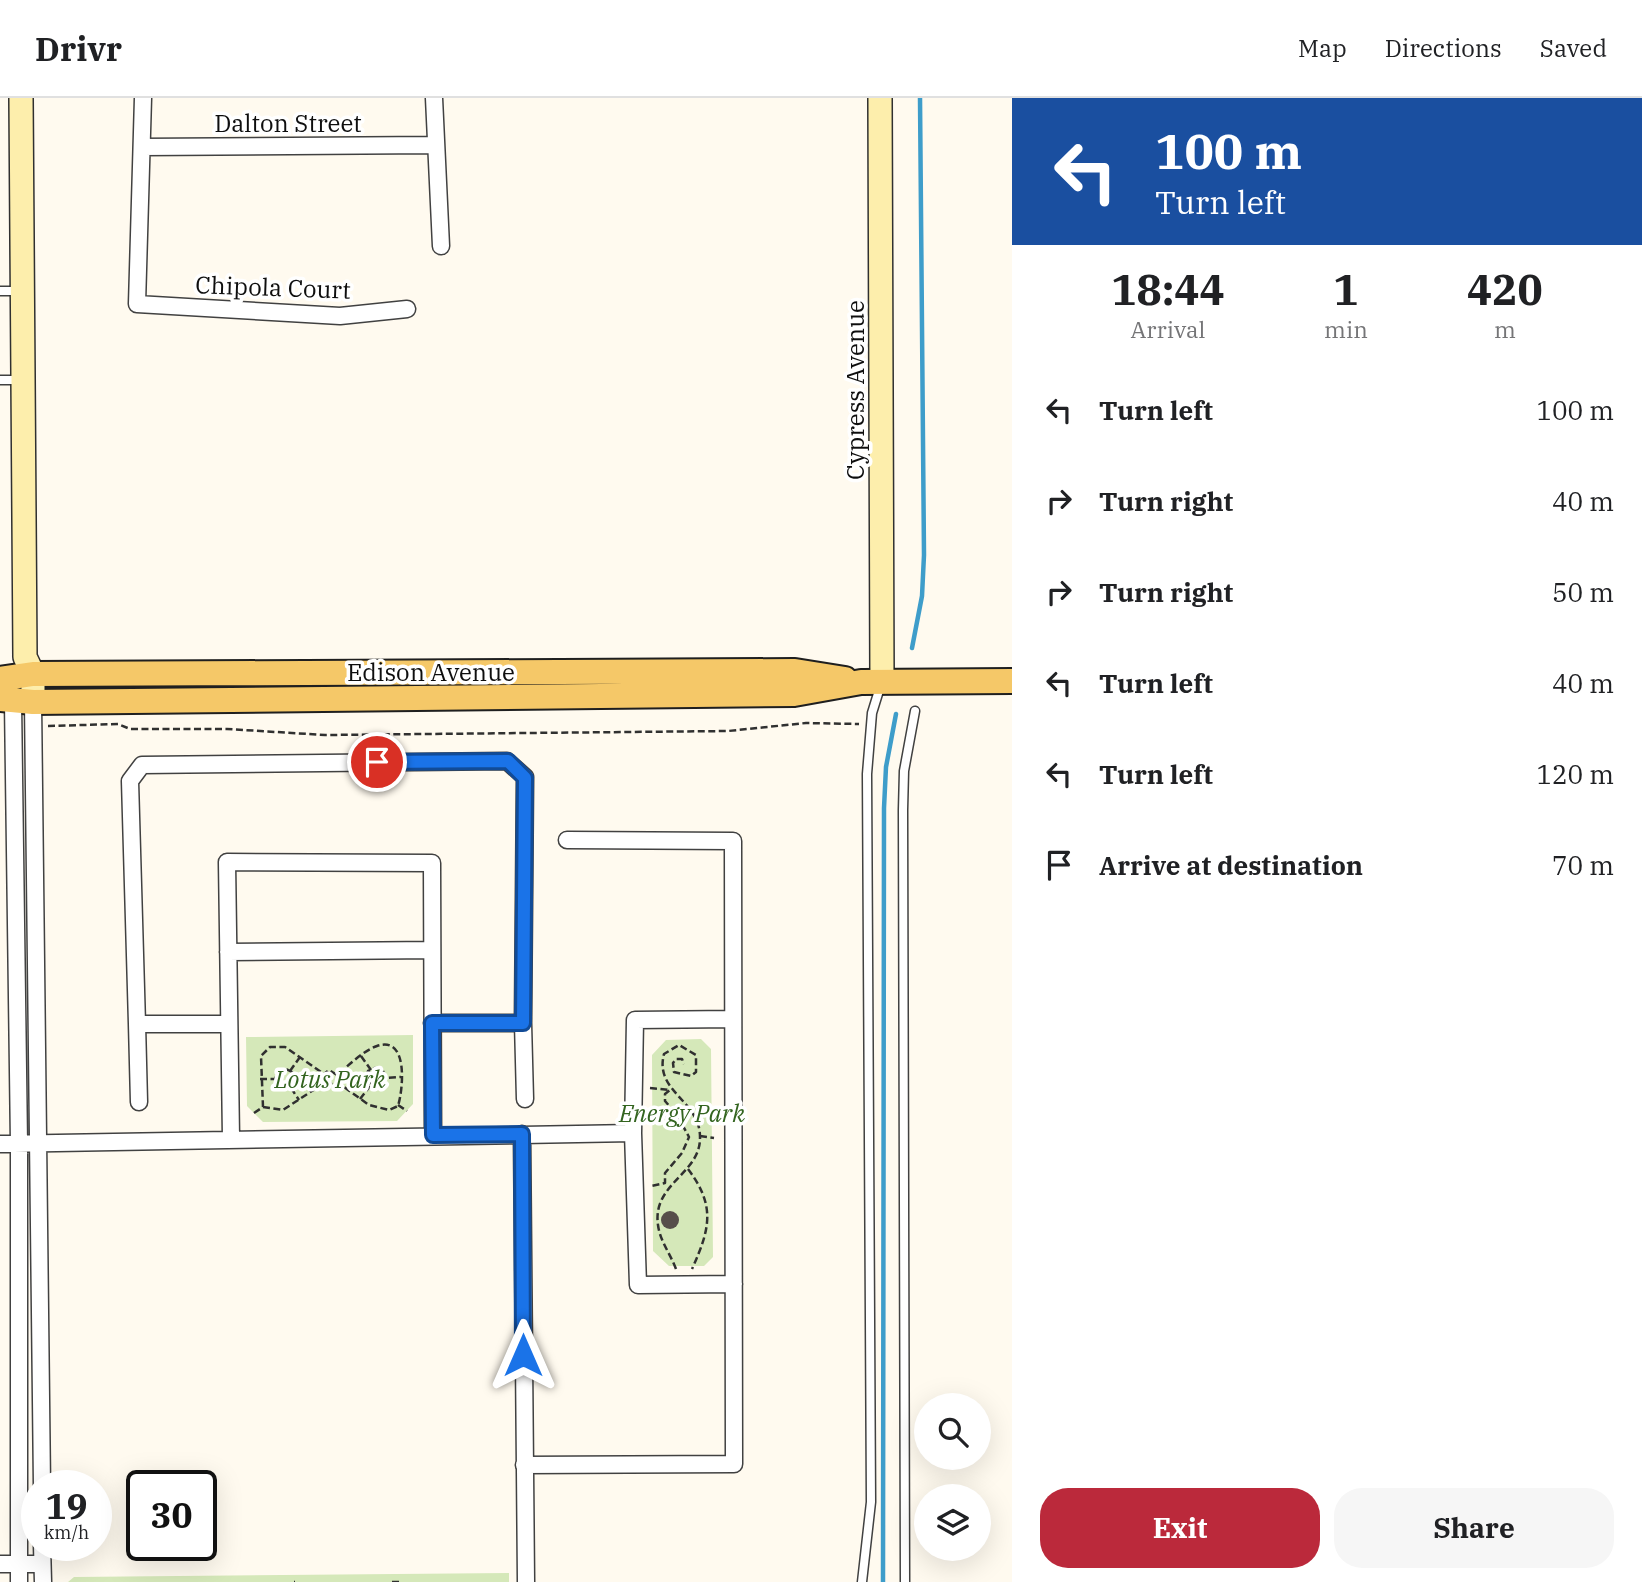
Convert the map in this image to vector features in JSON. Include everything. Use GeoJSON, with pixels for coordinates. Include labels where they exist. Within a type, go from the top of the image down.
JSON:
{"type":"FeatureCollection","features":[{"type":"Feature","properties":{"kind":"main road"},"geometry":{"type":"LineString","coordinates":[[15,701],[18,671],[24,381],[11,291],[21,98]]}},
{"type":"Feature","properties":{"kind":"main road","name":"Cypress Avenue"},"geometry":{"type":"LineString","coordinates":[[872,682],[880,98]]}},
{"type":"Feature","properties":{"kind":"main road","name":"Edison Avenue"},"geometry":{"type":"LineString","coordinates":[[18,671],[795,671],[872,682]]}},
{"type":"Feature","properties":{"kind":"main road","name":"Edison Avenue"},"geometry":{"type":"LineString","coordinates":[[15,701],[793,694],[872,682],[1012,681]]}},
{"type":"Feature","properties":{"kind":"street"},"geometry":{"type":"LineString","coordinates":[[142,147],[143,98]]}},
{"type":"Feature","properties":{"kind":"street"},"geometry":{"type":"LineString","coordinates":[[434,98],[441,246]]}},
{"type":"Feature","properties":{"kind":"street","name":"Dalton Street"},"geometry":{"type":"LineString","coordinates":[[142,147],[435,145]]}},
{"type":"Feature","properties":{"kind":"street","name":"Chipola Court"},"geometry":{"type":"LineString","coordinates":[[142,147],[137,304],[340,316],[407,309]]}},
{"type":"Feature","properties":{"kind":"street"},"geometry":{"type":"LineString","coordinates":[[15,701],[39,1143],[42,1470]]}},
{"type":"Feature","properties":{"kind":"street"},"geometry":{"type":"LineString","coordinates":[[15,701],[19,1582]]}},
{"type":"Feature","properties":{"kind":"street"},"geometry":{"type":"LineString","coordinates":[[139,1102],[130,781],[142,765],[508,761],[525,778],[525,1099]]}},
{"type":"Feature","properties":{"kind":"street"},"geometry":{"type":"LineString","coordinates":[[524,1465],[734,1464],[733,841],[567,840]]}},
{"type":"Feature","properties":{"kind":"street"},"geometry":{"type":"LineString","coordinates":[[231,1138],[227,862],[432,863],[433,1135]]}},
{"type":"Feature","properties":{"kind":"street"},"geometry":{"type":"LineString","coordinates":[[228,952],[432,950]]}},
{"type":"Feature","properties":{"kind":"street"},"geometry":{"type":"LineString","coordinates":[[733,1019],[635,1020],[633,1133],[638,1285],[734,1284]]}},
{"type":"Feature","properties":{"kind":"street"},"geometry":{"type":"LineString","coordinates":[[432,1023],[523,1023]]}},
{"type":"Feature","properties":{"kind":"street"},"geometry":{"type":"LineString","coordinates":[[137,1024],[229,1024]]}},
{"type":"Feature","properties":{"kind":"street"},"geometry":{"type":"LineString","coordinates":[[0,1144],[633,1133]]}},
{"type":"Feature","properties":{"kind":"street"},"geometry":{"type":"LineString","coordinates":[[522,1134],[526,1582]]}},
{"type":"Feature","properties":{"kind":"street"},"geometry":{"type":"LineString","coordinates":[[43,1561],[43,1582]]}},
{"type":"Feature","properties":{"kind":"street"},"geometry":{"type":"LineString","coordinates":[[0,1564],[43,1564]]}},
{"type":"Feature","properties":{"kind":"lane"},"geometry":{"type":"LineString","coordinates":[[0,380],[24,381]]}},
{"type":"Feature","properties":{"kind":"lane"},"geometry":{"type":"LineString","coordinates":[[862,1582],[871,1502],[867,803],[872,682]]}},
{"type":"Feature","properties":{"kind":"lane"},"geometry":{"type":"LineString","coordinates":[[905,1582],[903,810],[904,771],[915,710]]}},
{"type":"Feature","properties":{"kind":"path"},"geometry":{"type":"LineString","coordinates":[[50,725],[118,724],[130,729],[227,729],[325,735],[728,731],[806,723],[871,724]]}},
{"type":"Feature","properties":{"kind":"path"},"geometry":{"type":"LineString","coordinates":[[337,1075],[379,1045],[389,1045],[397,1051],[401,1077],[398,1105]]}},
{"type":"Feature","properties":{"kind":"path"},"geometry":{"type":"LineString","coordinates":[[263,1107],[261,1056],[270,1047],[285,1047],[324,1074]]}},
{"type":"Feature","properties":{"kind":"path"},"geometry":{"type":"LineString","coordinates":[[651,1186],[667,1184],[688,1170],[697,1153],[700,1136],[696,1118],[688,1106],[670,1090],[663,1077],[664,1054],[671,1047],[688,1047],[696,1055],[696,1072],[691,1076],[674,1072],[673,1063],[676,1059],[682,1059],[684,1064]]}},
{"type":"Feature","properties":{"kind":"path"},"geometry":{"type":"LineString","coordinates":[[361,1056],[370,1070]]}},
{"type":"Feature","properties":{"kind":"path"},"geometry":{"type":"LineString","coordinates":[[275,1079],[278,1072],[290,1071],[300,1057]]}},
{"type":"Feature","properties":{"kind":"path"},"geometry":{"type":"LineString","coordinates":[[324,1074],[329,1070],[337,1075]]}},
{"type":"Feature","properties":{"kind":"path"},"geometry":{"type":"LineString","coordinates":[[370,1070],[383,1071],[386,1078]]}},
{"type":"Feature","properties":{"kind":"path"},"geometry":{"type":"LineString","coordinates":[[370,1070],[366,1079],[370,1086]]}},
{"type":"Feature","properties":{"kind":"path"},"geometry":{"type":"LineString","coordinates":[[290,1071],[294,1080],[290,1087]]}},
{"type":"Feature","properties":{"kind":"path"},"geometry":{"type":"LineString","coordinates":[[324,1074],[324,1083]]}},
{"type":"Feature","properties":{"kind":"path"},"geometry":{"type":"LineString","coordinates":[[337,1075],[337,1082]]}},
{"type":"Feature","properties":{"kind":"path"},"geometry":{"type":"LineString","coordinates":[[370,1086],[379,1087],[386,1078],[401,1077]]}},
{"type":"Feature","properties":{"kind":"path"},"geometry":{"type":"LineString","coordinates":[[260,1079],[275,1079]]}},
{"type":"Feature","properties":{"kind":"path"},"geometry":{"type":"LineString","coordinates":[[275,1079],[281,1088],[290,1087]]}},
{"type":"Feature","properties":{"kind":"path"},"geometry":{"type":"LineString","coordinates":[[254,1113],[263,1107],[283,1110],[324,1083],[334,1085],[337,1082]]}},
{"type":"Feature","properties":{"kind":"path"},"geometry":{"type":"LineString","coordinates":[[337,1082],[360,1099],[380,1109],[389,1110],[398,1105]]}},
{"type":"Feature","properties":{"kind":"path"},"geometry":{"type":"LineString","coordinates":[[360,1099],[370,1086]]}},
{"type":"Feature","properties":{"kind":"path"},"geometry":{"type":"LineString","coordinates":[[290,1087],[299,1100]]}},
{"type":"Feature","properties":{"kind":"path"},"geometry":{"type":"LineString","coordinates":[[650,1088],[670,1090]]}},
{"type":"Feature","properties":{"kind":"path"},"geometry":{"type":"LineString","coordinates":[[670,1090],[665,1101],[677,1115],[689,1137],[682,1153],[665,1173],[667,1184],[657,1223],[661,1241],[676,1269]]}},
{"type":"Feature","properties":{"kind":"path"},"geometry":{"type":"LineString","coordinates":[[398,1105],[407,1111]]}},
{"type":"Feature","properties":{"kind":"path"},"geometry":{"type":"LineString","coordinates":[[700,1136],[714,1138]]}},
{"type":"Feature","properties":{"kind":"path"},"geometry":{"type":"LineString","coordinates":[[688,1170],[707,1202],[707,1236],[692,1269]]}},
{"type":"Feature","properties":{"kind":"path"},"geometry":{"type":"LineString","coordinates":[[707,1220],[715,1220]]}},
{"type":"Feature","properties":{"kind":"path"},"geometry":{"type":"LineString","coordinates":[[391,1582],[399,1582]]}},
{"type":"Feature","properties":{"kind":"green space","name":"Lotus Park"},"geometry":{"type":"Polygon","coordinates":[[[413,1035],[413,1104],[397,1121],[263,1122],[247,1106],[246,1037],[413,1035]]]}},
{"type":"Feature","properties":{"kind":"green space","name":"Energy Park"},"geometry":{"type":"Polygon","coordinates":[[[701,1039],[711,1049],[713,1257],[704,1266],[669,1266],[653,1251],[652,1055],[666,1040],[701,1039]]]}},
{"type":"Feature","properties":{"kind":"green space"},"geometry":{"type":"Polygon","coordinates":[[[509,1573],[509,1582],[68,1582],[74,1577],[509,1573]]]}},
{"type":"Feature","properties":{"kind":"building"},"geometry":{"type":"Polygon","coordinates":[[[670,1211],[676,1214],[679,1220],[676,1226],[670,1229],[664,1226],[661,1220],[664,1214],[670,1211]]]}},
{"type":"Feature","properties":{"kind":"waterway"},"geometry":{"type":"LineString","coordinates":[[912,648],[922,596],[924,555],[920,98]]}},
{"type":"Feature","properties":{"kind":"waterway"},"geometry":{"type":"LineString","coordinates":[[883,1582],[884,808],[886,767],[896,714]]}},
{"type":"Feature","properties":{"kind":"route"},"geometry":{"type":"LineString","coordinates":[[377,762],[508,761],[525,778],[523,1023],[432,1023],[433,1135],[522,1134],[523,1355]]}}]}
